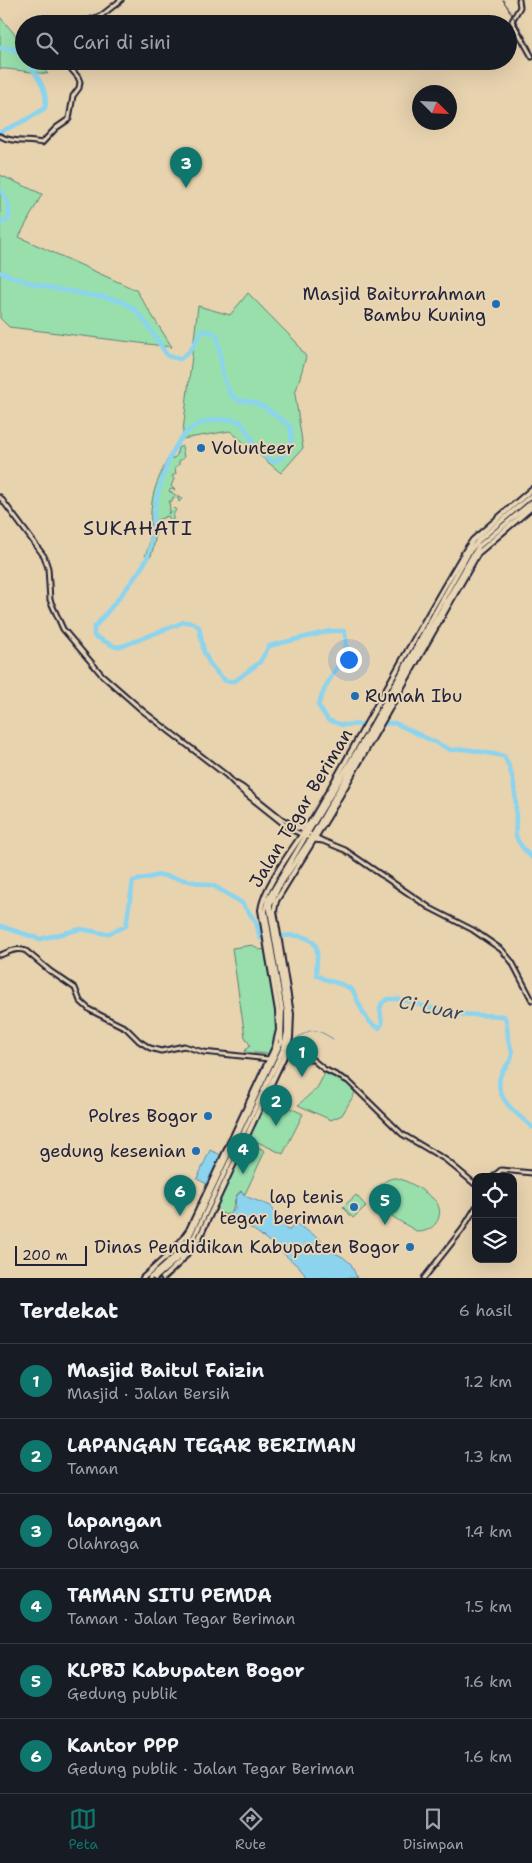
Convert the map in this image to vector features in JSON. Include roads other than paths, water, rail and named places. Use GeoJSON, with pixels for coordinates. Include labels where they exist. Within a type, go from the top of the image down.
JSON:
{"type":"FeatureCollection","features":[{"type":"Feature","properties":{"kind":"main road"},"geometry":{"type":"LineString","coordinates":[[100,15],[121,0]]}},
{"type":"Feature","properties":{"kind":"main road"},"geometry":{"type":"LineString","coordinates":[[516,15],[520,8],[519,0]]}},
{"type":"Feature","properties":{"kind":"main road"},"geometry":{"type":"LineString","coordinates":[[517,30],[532,57]]}},
{"type":"Feature","properties":{"kind":"main road"},"geometry":{"type":"LineString","coordinates":[[0,136],[10,141],[24,140],[42,143],[56,128],[70,119],[72,96],[79,88],[80,82],[72,70]]}},
{"type":"Feature","properties":{"kind":"main road","name":"Jalan Tegar Beriman"},"geometry":{"type":"LineString","coordinates":[[150,1278],[175,1256],[188,1239],[221,1177],[284,1046],[287,1022],[283,986],[266,906],[274,886],[309,836],[363,743],[382,710],[411,650],[445,598],[496,529],[532,489]]}},
{"type":"Feature","properties":{"kind":"main road","name":"Jalan Tegar Beriman"},"geometry":{"type":"LineString","coordinates":[[156,1278],[184,1252],[208,1215],[288,1050],[291,1018],[274,906],[279,895],[309,836],[466,561],[532,495]]}},
{"type":"Feature","properties":{"kind":"main road"},"geometry":{"type":"LineString","coordinates":[[0,497],[44,556],[48,568],[50,600],[63,630],[97,670],[133,703],[246,792],[282,819],[309,836]]}},
{"type":"Feature","properties":{"kind":"main road","name":"Jalan Tegar Beriman"},"geometry":{"type":"LineString","coordinates":[[496,529],[532,502]]}},
{"type":"Feature","properties":{"kind":"main road","name":"Jalan Tegar Beriman"},"geometry":{"type":"LineString","coordinates":[[445,598],[470,544],[532,507]]}},
{"type":"Feature","properties":{"kind":"main road","name":"Jalan Tegar Beriman"},"geometry":{"type":"LineString","coordinates":[[143,1278],[172,1253],[185,1237],[281,1042],[283,1016],[261,910],[262,903],[268,887],[309,836],[309,824],[363,743]]}},
{"type":"Feature","properties":{"kind":"main road"},"geometry":{"type":"LineString","coordinates":[[246,792],[280,822],[349,852],[430,908],[473,930],[502,950],[512,962],[532,1000]]}},
{"type":"Feature","properties":{"kind":"main road"},"geometry":{"type":"LineString","coordinates":[[298,828],[309,824]]}},
{"type":"Feature","properties":{"kind":"main road"},"geometry":{"type":"LineString","coordinates":[[0,955],[11,950],[21,949],[26,951],[72,986],[80,1001],[90,1010],[126,1028],[139,1041],[154,1050],[161,1051],[184,1046],[203,1052],[269,1059]]}},
{"type":"Feature","properties":{"kind":"main road","name":"Jalan Tegar Beriman"},"geometry":{"type":"LineString","coordinates":[[163,1278],[189,1253],[199,1238],[221,1177],[227,1154],[275,1047],[278,1030],[278,1011],[274,949]]}},
{"type":"Feature","properties":{"kind":"main road"},"geometry":{"type":"LineString","coordinates":[[283,986],[287,990]]}},
{"type":"Feature","properties":{"kind":"main road"},"geometry":{"type":"LineString","coordinates":[[288,1050],[313,1060],[324,1070],[348,1081],[402,1134],[446,1160],[472,1182]]}},
{"type":"Feature","properties":{"kind":"main road"},"geometry":{"type":"LineString","coordinates":[[498,1173],[501,1170],[532,1173]]}},
{"type":"Feature","properties":{"kind":"main road"},"geometry":{"type":"LineString","coordinates":[[424,1278],[462,1230],[472,1214]]}},
{"type":"Feature","properties":{"kind":"water"},"geometry":{"type":"Polygon","coordinates":[[[210,1150],[221,1155],[207,1184],[197,1179],[210,1150]]]}},
{"type":"Feature","properties":{"kind":"water"},"geometry":{"type":"Polygon","coordinates":[[[241,1192],[247,1197],[271,1206],[287,1230],[290,1230],[295,1223],[320,1239],[326,1249],[343,1257],[351,1264],[357,1278],[305,1278],[305,1274],[301,1269],[266,1239],[227,1215],[235,1210],[236,1197],[241,1192]]]}},
{"type":"Feature","properties":{"kind":"waterway"},"geometry":{"type":"LineString","coordinates":[[0,48],[15,50]]}},
{"type":"Feature","properties":{"kind":"waterway"},"geometry":{"type":"LineString","coordinates":[[0,132],[28,119],[45,108],[45,95],[33,70]]}},
{"type":"Feature","properties":{"kind":"waterway"},"geometry":{"type":"LineString","coordinates":[[0,190],[7,200],[9,208],[9,219],[0,224]]}},
{"type":"Feature","properties":{"kind":"waterway"},"geometry":{"type":"LineString","coordinates":[[0,272],[59,290],[110,298],[122,302],[134,309],[145,321],[168,356],[180,359],[190,351],[202,331],[217,335],[223,375],[230,394],[240,401],[260,405],[290,426],[292,438],[290,447],[284,455],[274,462],[262,455],[240,421],[209,421],[197,425],[184,435],[171,455],[162,479],[154,513],[147,558],[130,584],[94,628],[94,636],[116,647],[184,622],[193,623],[199,627],[204,652],[210,664],[226,681],[235,681],[260,662],[269,646],[330,631],[344,631],[346,639],[344,653],[318,705],[328,720],[342,725],[395,723],[451,750],[465,749],[504,756],[514,783],[516,836],[520,845],[532,858]]}},
{"type":"Feature","properties":{"kind":"waterway","name":"Ci Luar"},"geometry":{"type":"LineString","coordinates":[[0,926],[40,939],[81,929],[107,934],[126,926],[133,881],[160,875],[214,886],[242,903],[256,922],[260,938],[263,939]]}},
{"type":"Feature","properties":{"kind":"waterway","name":"Ci Luar"},"geometry":{"type":"LineString","coordinates":[[280,936],[303,937],[312,941],[317,951],[317,975],[345,985],[353,991],[366,1017],[379,1028],[382,1024],[380,1009],[382,1003],[388,999],[399,999],[452,1014],[504,1016],[512,1054],[511,1060],[501,1074],[500,1091],[508,1105],[532,1127]]}},
{"type":"Feature","properties":{"kind":"waterway"},"geometry":{"type":"LineString","coordinates":[[293,1041],[309,1031],[321,1032],[333,1039]]}},
{"type":"Feature","properties":{"kind":"railway"},"geometry":{"type":"LineString","coordinates":[[503,0],[512,15]]}},
{"type":"Feature","properties":{"kind":"railway"},"geometry":{"type":"LineString","coordinates":[[517,23],[532,50]]}},
{"type":"Feature","properties":{"kind":"place","name":"lapangan"},"geometry":{"type":"Point","coordinates":[186,188]}},
{"type":"Feature","properties":{"kind":"place","name":"Masjid Baiturrahman Bambu Kuning"},"geometry":{"type":"Point","coordinates":[496,304]}},
{"type":"Feature","properties":{"kind":"place","name":"Volunteer"},"geometry":{"type":"Point","coordinates":[201,448]}},
{"type":"Feature","properties":{"kind":"place","name":"Rumah Ibu"},"geometry":{"type":"Point","coordinates":[355,696]}},
{"type":"Feature","properties":{"kind":"place","name":"Masjid Baitul Faizin"},"geometry":{"type":"Point","coordinates":[302,1077]}},
{"type":"Feature","properties":{"kind":"place","name":"Polres Bogor"},"geometry":{"type":"Point","coordinates":[208,1116]}},
{"type":"Feature","properties":{"kind":"place","name":"LAPANGAN TEGAR BERIMAN"},"geometry":{"type":"Point","coordinates":[276,1126]}},
{"type":"Feature","properties":{"kind":"place","name":"gedung kesenian"},"geometry":{"type":"Point","coordinates":[196,1151]}},
{"type":"Feature","properties":{"kind":"place","name":"TAMAN SITU PEMDA"},"geometry":{"type":"Point","coordinates":[243,1174]}},
{"type":"Feature","properties":{"kind":"place","name":"lap tenis tegar beriman"},"geometry":{"type":"Point","coordinates":[354,1207]}},
{"type":"Feature","properties":{"kind":"place","name":"Kantor PPP"},"geometry":{"type":"Point","coordinates":[180,1216]}},
{"type":"Feature","properties":{"kind":"place","name":"KLPBJ Kabupaten Bogor"},"geometry":{"type":"Point","coordinates":[385,1225]}},
{"type":"Feature","properties":{"kind":"place","name":"Dinas Pendidikan Kabupaten Bogor"},"geometry":{"type":"Point","coordinates":[410,1247]}},
{"type":"Feature","properties":{"kind":"district","name":"SUKAHATI"},"geometry":{"type":"Point","coordinates":[138,528]}}]}
